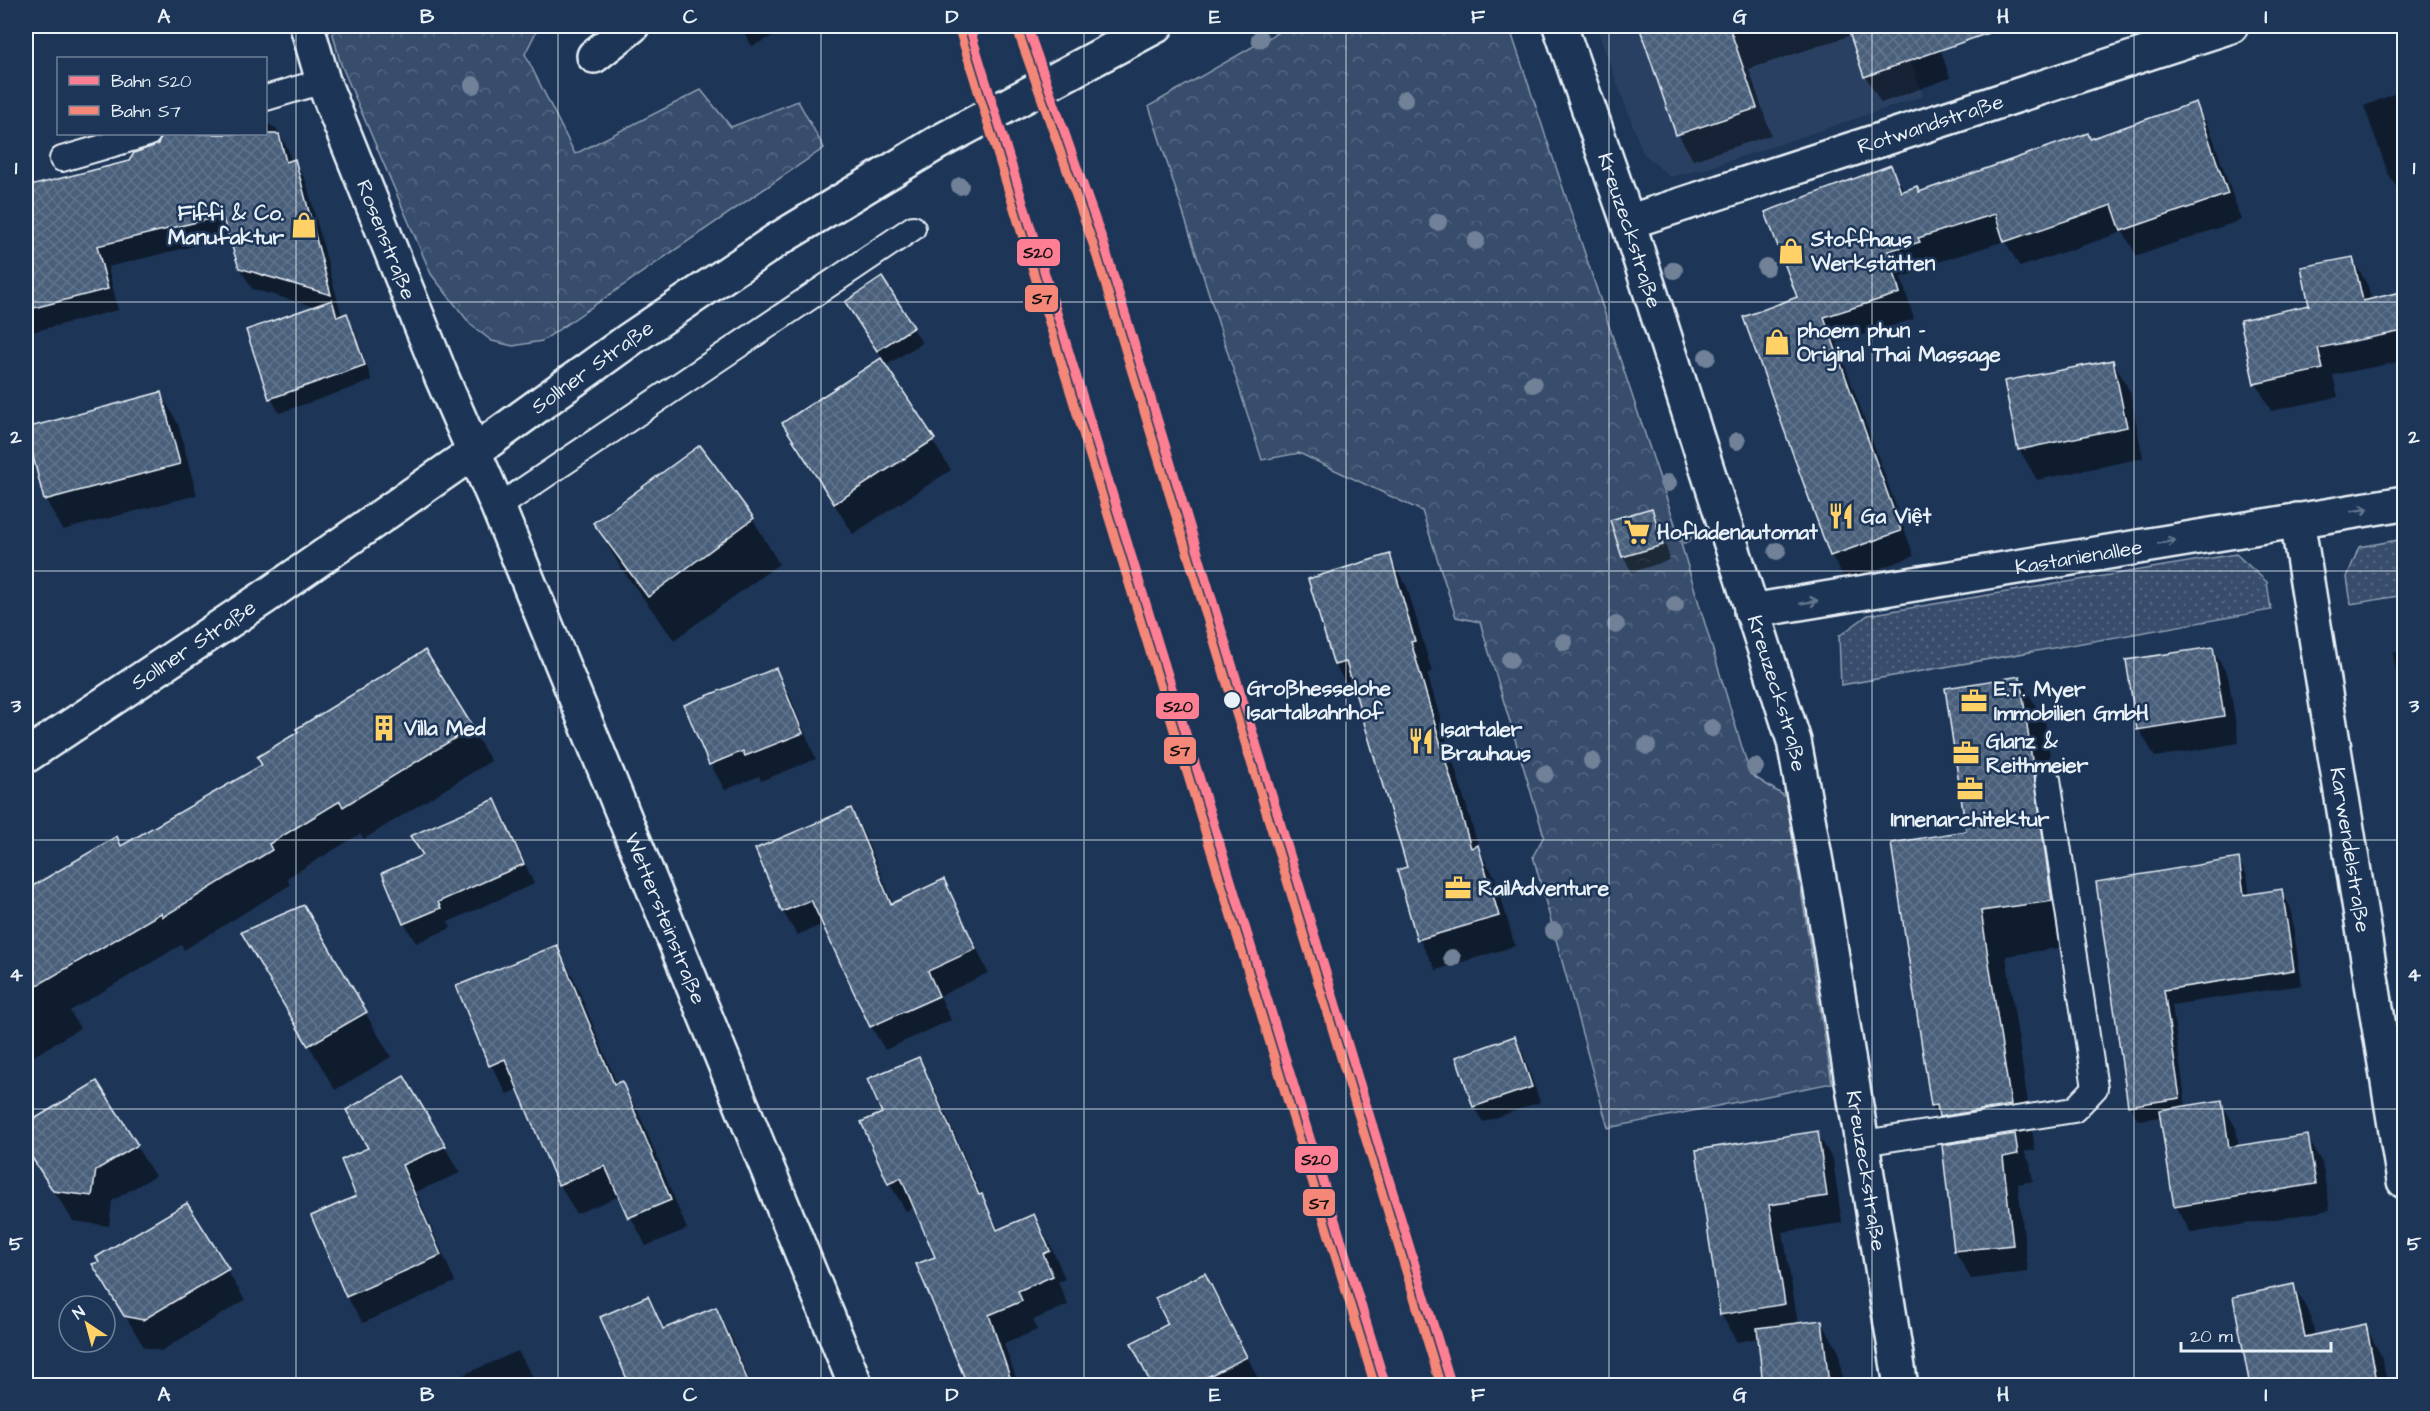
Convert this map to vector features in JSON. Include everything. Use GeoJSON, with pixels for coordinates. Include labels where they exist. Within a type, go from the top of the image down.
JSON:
{"type":"FeatureCollection","features":[{"type":"Feature","properties":{"kind":"street","name":"Rosenstraße"},"geometry":{"type":"LineString","coordinates":[[307,26],[323,81],[442,378],[475,452]]}},
{"type":"Feature","properties":{"kind":"street"},"geometry":{"type":"LineString","coordinates":[[594,56],[632,26]]}},
{"type":"Feature","properties":{"kind":"street","name":"Sollner Straße"},"geometry":{"type":"LineString","coordinates":[[37,747],[219,628],[475,452],[629,340],[777,240],[937,143],[1156,26]]}},
{"type":"Feature","properties":{"kind":"street","name":"Kreuzeckstraße"},"geometry":{"type":"LineString","coordinates":[[1560,26],[1628,222],[1794,741],[1823,901],[1901,1386]]}},
{"type":"Feature","properties":{"kind":"street","name":"Rotwandstraße"},"geometry":{"type":"LineString","coordinates":[[1628,222],[2231,26]]}},
{"type":"Feature","properties":{"kind":"street","name":"Wettersteinstraße"},"geometry":{"type":"LineString","coordinates":[[475,452],[856,1386]]}},
{"type":"Feature","properties":{"kind":"street","name":"Kastanienallee"},"geometry":{"type":"LineString","coordinates":[[1751,611],[2404,504]]}},
{"type":"Feature","properties":{"kind":"street","name":"Karwendelstraße"},"geometry":{"type":"LineString","coordinates":[[2297,520],[2404,1181]]}},
{"type":"Feature","properties":{"kind":"lane"},"geometry":{"type":"LineString","coordinates":[[267,98],[323,81]]}},
{"type":"Feature","properties":{"kind":"lane"},"geometry":{"type":"LineString","coordinates":[[62,159],[145,135]]}},
{"type":"Feature","properties":{"kind":"lane"},"geometry":{"type":"LineString","coordinates":[[498,507],[913,228]]}},
{"type":"Feature","properties":{"kind":"lane"},"geometry":{"type":"LineString","coordinates":[[1863,1143],[2074,1110],[2095,1089],[2048,779]]}},
{"type":"Feature","properties":{"kind":"shaded area"},"geometry":{"type":"Polygon","coordinates":[[[1596,26],[1899,26],[1923,96],[1708,168],[1670,177],[1643,153],[1596,26]]]}},
{"type":"Feature","properties":{"kind":"green space"},"geometry":{"type":"Polygon","coordinates":[[[331,26],[539,26],[525,54],[575,154],[701,90],[731,127],[798,101],[824,148],[542,341],[513,346],[492,341],[471,325],[431,274],[340,62],[331,26]]]}},
{"type":"Feature","properties":{"kind":"green space"},"geometry":{"type":"Polygon","coordinates":[[[1289,26],[1509,26],[1676,527],[1750,774],[1786,797],[1832,1083],[1608,1128],[1533,856],[1544,836],[1480,622],[1456,617],[1422,511],[1299,453],[1262,460],[1149,106],[1289,26]]]}},
{"type":"Feature","properties":{"kind":"green space"},"geometry":{"type":"Polygon","coordinates":[[[2404,539],[2404,595],[2351,604],[2347,577],[2359,547],[2404,539]]]}},
{"type":"Feature","properties":{"kind":"green space"},"geometry":{"type":"Polygon","coordinates":[[[2236,554],[2267,582],[2271,610],[1841,685],[1839,636],[1868,615],[2236,554]]]}},
{"type":"Feature","properties":{"kind":"building"},"geometry":{"type":"Polygon","coordinates":[[[1639,26],[1729,26],[1757,108],[1676,135],[1639,26]]]}},
{"type":"Feature","properties":{"kind":"building"},"geometry":{"type":"Polygon","coordinates":[[[1847,26],[1993,26],[1994,31],[1864,77],[1847,26]]]}},
{"type":"Feature","properties":{"kind":"building"},"geometry":{"type":"Polygon","coordinates":[[[2196,102],[2228,194],[2121,231],[2112,205],[2004,242],[1995,214],[1918,238],[1920,242],[1888,251],[1900,293],[1824,317],[1901,531],[1830,556],[1743,317],[1797,297],[1765,212],[1891,165],[1901,192],[1917,186],[1919,192],[2088,133],[2090,139],[2196,102]]]}},
{"type":"Feature","properties":{"kind":"building"},"geometry":{"type":"Polygon","coordinates":[[[279,134],[286,162],[295,159],[331,295],[239,268],[222,216],[97,246],[108,289],[26,310],[26,187],[129,161],[134,153],[158,144],[162,135],[279,134]]]}},
{"type":"Feature","properties":{"kind":"building"},"geometry":{"type":"Polygon","coordinates":[[[2353,257],[2363,301],[2404,291],[2404,331],[2318,348],[2323,369],[2254,384],[2240,320],[2309,305],[2301,267],[2353,257]]]}},
{"type":"Feature","properties":{"kind":"building"},"geometry":{"type":"Polygon","coordinates":[[[882,277],[914,327],[877,351],[845,302],[882,277]]]}},
{"type":"Feature","properties":{"kind":"building"},"geometry":{"type":"Polygon","coordinates":[[[332,300],[337,317],[347,313],[365,365],[269,399],[246,330],[332,300]]]}},
{"type":"Feature","properties":{"kind":"building"},"geometry":{"type":"Polygon","coordinates":[[[881,358],[935,439],[834,504],[782,423],[881,358]]]}},
{"type":"Feature","properties":{"kind":"building"},"geometry":{"type":"Polygon","coordinates":[[[2113,360],[2127,427],[2018,450],[2004,381],[2113,360]]]}},
{"type":"Feature","properties":{"kind":"building"},"geometry":{"type":"Polygon","coordinates":[[[161,392],[180,464],[44,500],[26,428],[161,392]]]}},
{"type":"Feature","properties":{"kind":"building"},"geometry":{"type":"Polygon","coordinates":[[[700,445],[754,518],[648,597],[593,523],[700,445]]]}},
{"type":"Feature","properties":{"kind":"building","name":"Hofladenautomat"},"geometry":{"type":"Polygon","coordinates":[[[1652,508],[1663,545],[1622,557],[1610,520],[1652,508]]]}},
{"type":"Feature","properties":{"kind":"building","name":"Großhesselohe Isartalbahnhof"},"geometry":{"type":"Polygon","coordinates":[[[1390,554],[1415,641],[1411,642],[1471,848],[1478,845],[1499,916],[1417,940],[1397,870],[1407,867],[1346,662],[1334,665],[1308,579],[1390,554]]]}},
{"type":"Feature","properties":{"kind":"building"},"geometry":{"type":"Polygon","coordinates":[[[2213,647],[2224,716],[2137,730],[2126,660],[2213,647]]]}},
{"type":"Feature","properties":{"kind":"building"},"geometry":{"type":"Polygon","coordinates":[[[425,650],[473,727],[343,807],[340,801],[269,844],[272,850],[163,917],[161,913],[26,992],[26,890],[117,836],[121,846],[262,765],[257,757],[298,732],[296,729],[425,650]]]}},
{"type":"Feature","properties":{"kind":"building"},"geometry":{"type":"Polygon","coordinates":[[[776,668],[803,733],[745,756],[743,751],[709,765],[684,705],[776,668]]]}},
{"type":"Feature","properties":{"kind":"building"},"geometry":{"type":"Polygon","coordinates":[[[2020,676],[2052,901],[1981,911],[2011,1105],[1939,1117],[1937,1105],[1931,1106],[1891,843],[1966,831],[1945,688],[2020,676]]]}},
{"type":"Feature","properties":{"kind":"building"},"geometry":{"type":"Polygon","coordinates":[[[495,799],[524,864],[438,902],[441,908],[403,924],[382,873],[423,855],[410,836],[495,799]]]}},
{"type":"Feature","properties":{"kind":"building"},"geometry":{"type":"Polygon","coordinates":[[[851,808],[891,904],[944,879],[976,949],[928,971],[939,996],[870,1027],[811,900],[782,912],[755,849],[851,808]]]}},
{"type":"Feature","properties":{"kind":"building"},"geometry":{"type":"Polygon","coordinates":[[[2239,858],[2244,895],[2282,889],[2294,970],[2164,990],[2180,1098],[2128,1106],[2096,882],[2239,858]]]}},
{"type":"Feature","properties":{"kind":"building"},"geometry":{"type":"Polygon","coordinates":[[[304,905],[367,1012],[308,1046],[241,932],[304,905]]]}},
{"type":"Feature","properties":{"kind":"building"},"geometry":{"type":"Polygon","coordinates":[[[557,945],[614,1084],[622,1081],[671,1200],[628,1218],[605,1166],[558,1185],[505,1059],[489,1066],[456,986],[557,945]]]}},
{"type":"Feature","properties":{"kind":"building"},"geometry":{"type":"Polygon","coordinates":[[[1515,1036],[1532,1087],[1473,1107],[1456,1057],[1515,1036]]]}},
{"type":"Feature","properties":{"kind":"building"},"geometry":{"type":"Polygon","coordinates":[[[919,1057],[979,1195],[982,1194],[997,1230],[1034,1214],[1050,1251],[1043,1254],[1053,1276],[1018,1291],[1022,1301],[989,1315],[1013,1386],[968,1386],[916,1264],[935,1257],[901,1178],[888,1184],[861,1122],[882,1113],[867,1079],[919,1057]]]}},
{"type":"Feature","properties":{"kind":"building"},"geometry":{"type":"Polygon","coordinates":[[[404,1076],[446,1146],[402,1165],[441,1255],[346,1297],[311,1216],[356,1196],[341,1160],[368,1148],[346,1110],[404,1076]]]}},
{"type":"Feature","properties":{"kind":"building"},"geometry":{"type":"Polygon","coordinates":[[[97,1081],[138,1145],[96,1170],[92,1196],[53,1191],[26,1148],[26,1124],[97,1081]]]}},
{"type":"Feature","properties":{"kind":"building"},"geometry":{"type":"Polygon","coordinates":[[[2222,1100],[2229,1147],[2308,1135],[2316,1184],[2174,1207],[2159,1110],[2222,1100]]]}},
{"type":"Feature","properties":{"kind":"building"},"geometry":{"type":"Polygon","coordinates":[[[1818,1131],[1827,1196],[1769,1205],[1785,1304],[1720,1315],[1696,1150],[1818,1131]]]}},
{"type":"Feature","properties":{"kind":"building"},"geometry":{"type":"Polygon","coordinates":[[[2015,1134],[2018,1154],[2003,1157],[2013,1245],[1954,1251],[1942,1145],[2015,1134]]]}},
{"type":"Feature","properties":{"kind":"building"},"geometry":{"type":"Polygon","coordinates":[[[187,1203],[229,1269],[143,1320],[124,1316],[117,1305],[117,1294],[110,1294],[92,1264],[99,1262],[96,1257],[187,1203]]]}},
{"type":"Feature","properties":{"kind":"building"},"geometry":{"type":"Polygon","coordinates":[[[1205,1273],[1247,1357],[1189,1386],[1152,1386],[1131,1343],[1168,1324],[1155,1298],[1205,1273]]]}},
{"type":"Feature","properties":{"kind":"building"},"geometry":{"type":"Polygon","coordinates":[[[2294,1284],[2305,1337],[2366,1324],[2378,1386],[2250,1386],[2233,1297],[2294,1284]]]}},
{"type":"Feature","properties":{"kind":"building"},"geometry":{"type":"Polygon","coordinates":[[[648,1296],[663,1329],[716,1307],[750,1386],[630,1386],[600,1317],[648,1296]]]}},
{"type":"Feature","properties":{"kind":"building"},"geometry":{"type":"Polygon","coordinates":[[[1822,1320],[1829,1386],[1763,1386],[1757,1328],[1822,1320]]]}},
{"type":"Feature","properties":{"kind":"rail line","name":"S20"},"geometry":{"type":"LineString","coordinates":[[969,26],[1386,1386]]}},
{"type":"Feature","properties":{"kind":"rail line","name":"S20"},"geometry":{"type":"LineString","coordinates":[[1027,26],[1103,241],[1452,1386]]}},
{"type":"Feature","properties":{"kind":"rail line","name":"S7"},"geometry":{"type":"LineString","coordinates":[[959,29],[1375,1386]]}},
{"type":"Feature","properties":{"kind":"rail line","name":"S7"},"geometry":{"type":"LineString","coordinates":[[1017,29],[1093,244],[1441,1386]]}},
{"type":"Feature","properties":{"kind":"place","name":"Fiffi & Co. Manufaktur"},"geometry":{"type":"Point","coordinates":[304,225]}},
{"type":"Feature","properties":{"kind":"place","name":"Stoffhaus Werkstätten"},"geometry":{"type":"Point","coordinates":[1791,251]}},
{"type":"Feature","properties":{"kind":"place","name":"phoem phun - Original Thai Massage"},"geometry":{"type":"Point","coordinates":[1777,342]}},
{"type":"Feature","properties":{"kind":"place","name":"Ga Việt"},"geometry":{"type":"Point","coordinates":[1841,516]}},
{"type":"Feature","properties":{"kind":"place","name":"Hofladenautomat"},"geometry":{"type":"Point","coordinates":[1637,532]}},
{"type":"Feature","properties":{"kind":"place","name":"Großhesselohe Isartalbahnhof"},"geometry":{"type":"Point","coordinates":[1232,700]}},
{"type":"Feature","properties":{"kind":"place","name":"E.T. Myer Immobilien GmbH"},"geometry":{"type":"Point","coordinates":[1974,701]}},
{"type":"Feature","properties":{"kind":"place","name":"Villa Med"},"geometry":{"type":"Point","coordinates":[384,728]}},
{"type":"Feature","properties":{"kind":"place","name":"Isartaler Brauhaus"},"geometry":{"type":"Point","coordinates":[1421,741]}},
{"type":"Feature","properties":{"kind":"place","name":"Glanz & Reithmeier"},"geometry":{"type":"Point","coordinates":[1966,753]}},
{"type":"Feature","properties":{"kind":"place","name":"Innenarchitektur"},"geometry":{"type":"Point","coordinates":[1970,789]}},
{"type":"Feature","properties":{"kind":"place","name":"RailAdventure"},"geometry":{"type":"Point","coordinates":[1458,888]}}]}
